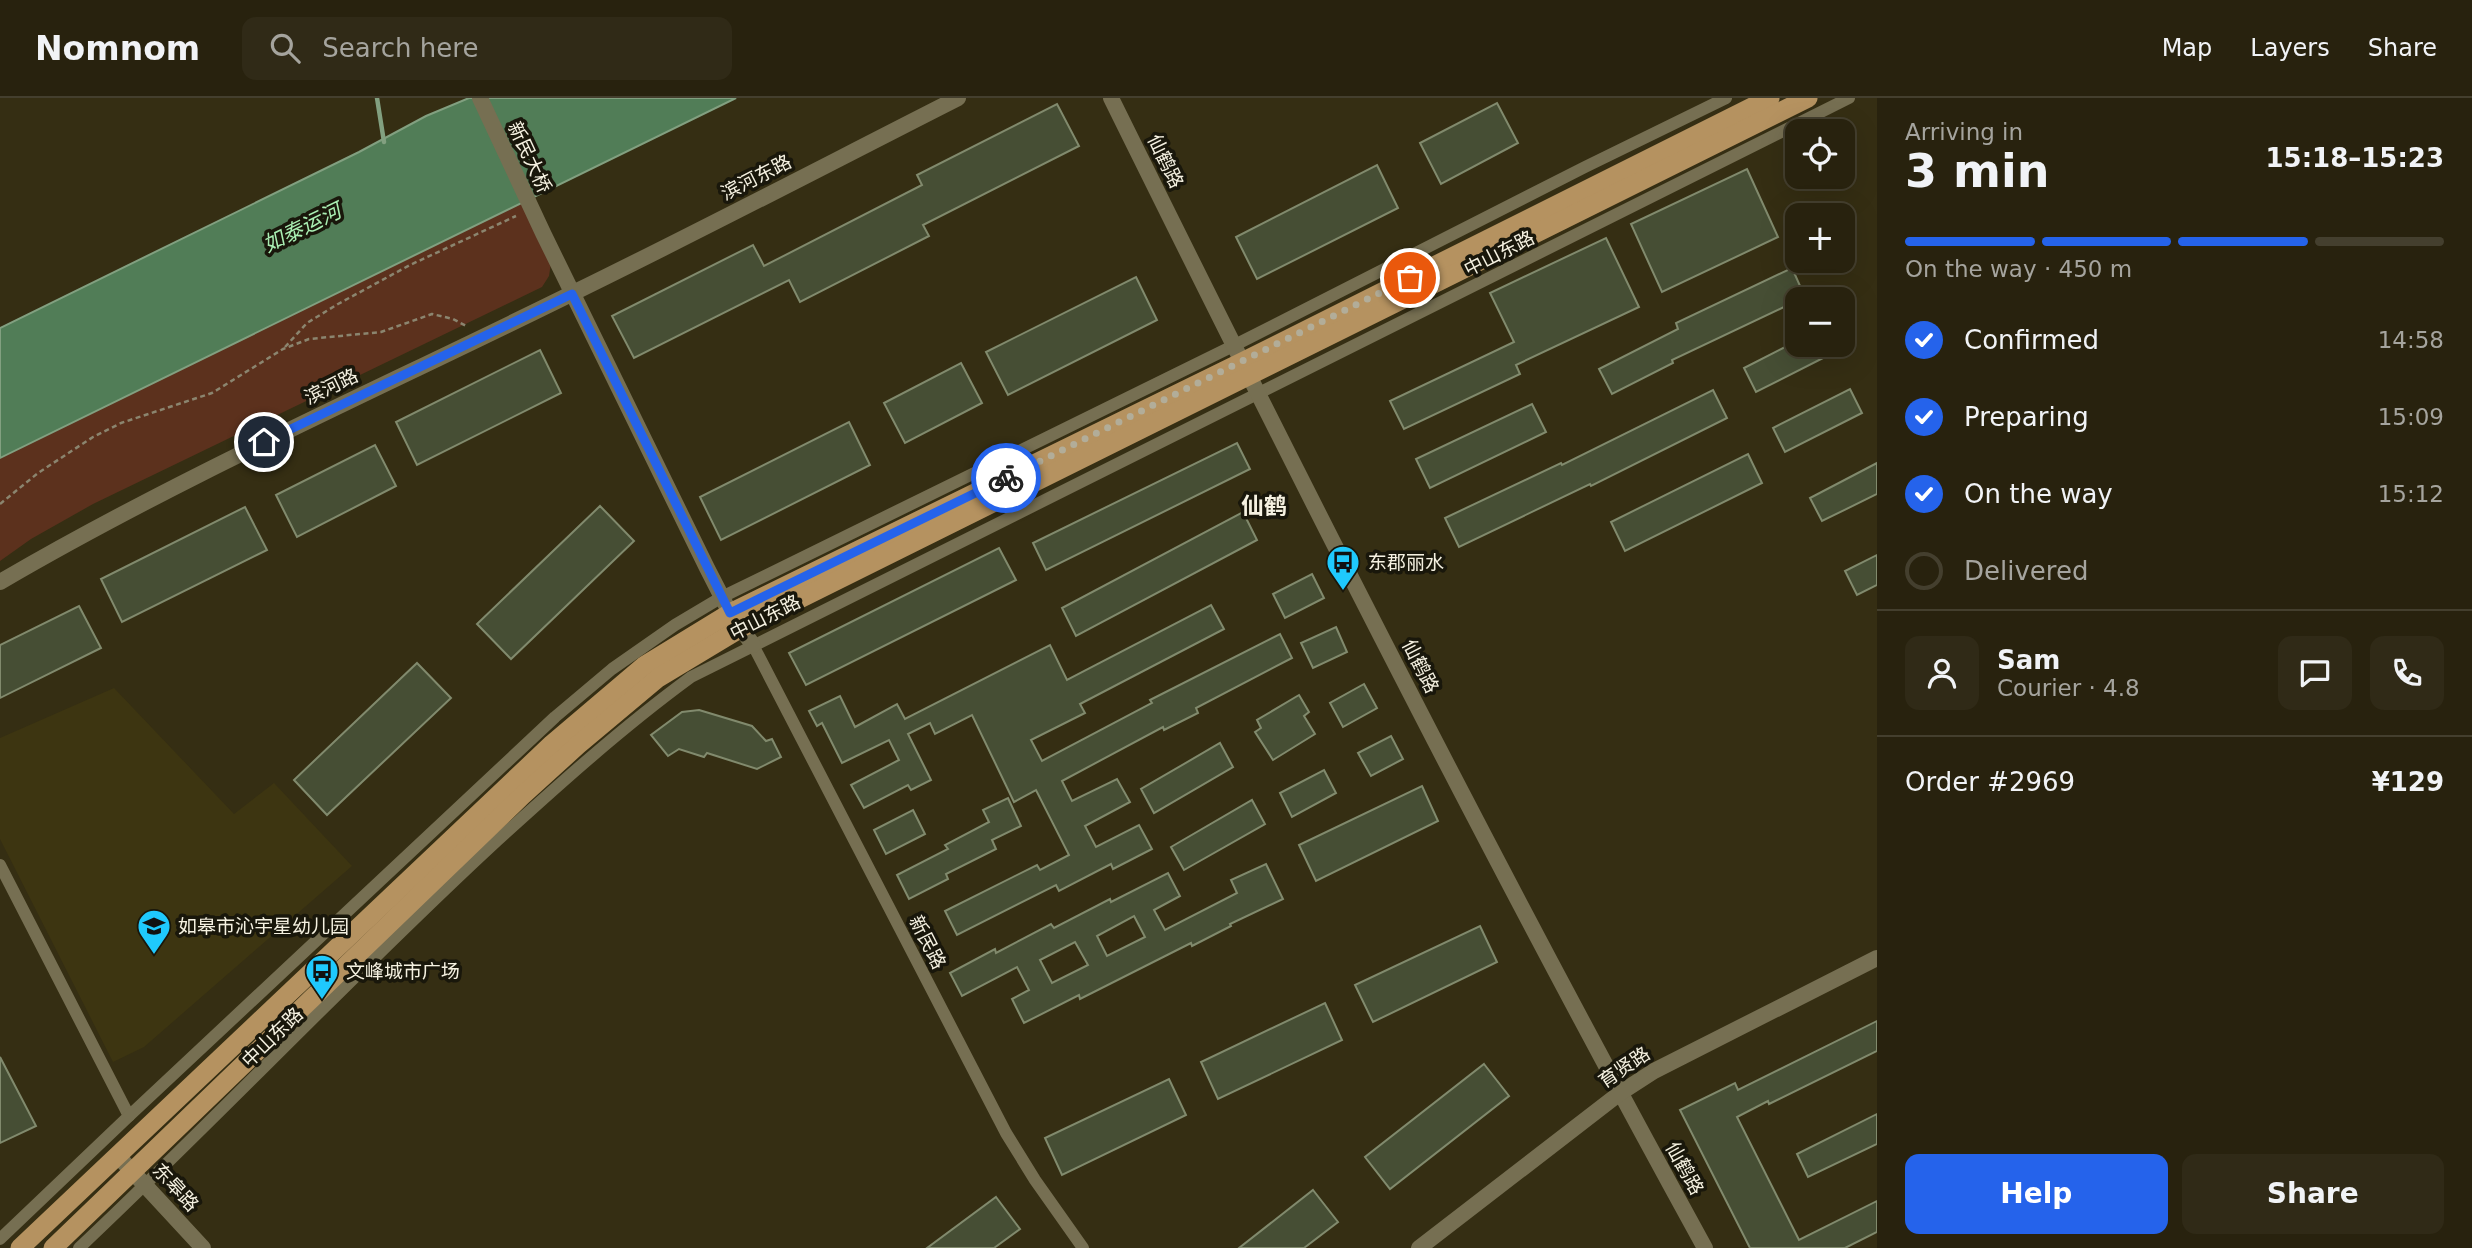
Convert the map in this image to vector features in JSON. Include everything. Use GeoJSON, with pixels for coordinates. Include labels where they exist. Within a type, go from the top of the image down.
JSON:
{"type":"FeatureCollection","features":[{"type":"Feature","properties":{"kind":"main road","name":"中山东路"},"geometry":{"type":"LineString","coordinates":[[1245,369],[1770,98]]}},
{"type":"Feature","properties":{"kind":"main road","name":"中山东路"},"geometry":{"type":"LineString","coordinates":[[20,1248],[552,744],[645,665],[731,612],[1808,98]]}},
{"type":"Feature","properties":{"kind":"main road","name":"中山东路"},"geometry":{"type":"LineString","coordinates":[[53,1248],[139,1179],[523,795],[731,612]]}},
{"type":"Feature","properties":{"kind":"street","name":"新民大桥"},"geometry":{"type":"LineString","coordinates":[[480,98],[572,294],[731,612],[753,645]]}},
{"type":"Feature","properties":{"kind":"street","name":"滨河东路"},"geometry":{"type":"LineString","coordinates":[[572,294],[958,98]]}},
{"type":"Feature","properties":{"kind":"street","name":"仙鹤路"},"geometry":{"type":"LineString","coordinates":[[1111,98],[1245,369],[1620,1093],[1705,1248]]}},
{"type":"Feature","properties":{"kind":"street"},"geometry":{"type":"LineString","coordinates":[[79,1248],[139,1179],[428,905],[634,719],[691,677],[982,532],[1245,369],[1585,167],[1726,98]]}},
{"type":"Feature","properties":{"kind":"street"},"geometry":{"type":"LineString","coordinates":[[0,1239],[555,717],[612,669],[675,625],[731,612],[1245,369],[1849,98]]}},
{"type":"Feature","properties":{"kind":"street","name":"滨河路"},"geometry":{"type":"LineString","coordinates":[[0,582],[81,535],[332,408],[572,294]]}},
{"type":"Feature","properties":{"kind":"street","name":"新民路"},"geometry":{"type":"LineString","coordinates":[[753,645],[1006,1133],[1083,1248]]}},
{"type":"Feature","properties":{"kind":"street"},"geometry":{"type":"LineString","coordinates":[[0,865],[129,1116]]}},
{"type":"Feature","properties":{"kind":"street","name":"育贤路"},"geometry":{"type":"LineString","coordinates":[[1419,1248],[1620,1093],[1654,1071],[1877,958]]}},
{"type":"Feature","properties":{"kind":"street","name":"东皋路"},"geometry":{"type":"LineString","coordinates":[[117,1155],[203,1248]]}},
{"type":"Feature","properties":{"kind":"path"},"geometry":{"type":"LineString","coordinates":[[283,349],[307,323],[338,304],[410,265],[516,216]]}},
{"type":"Feature","properties":{"kind":"path"},"geometry":{"type":"LineString","coordinates":[[0,504],[38,473],[93,437],[121,423],[212,393],[283,349],[309,339],[381,332],[432,314],[453,318],[483,336]]}},
{"type":"Feature","properties":{"kind":"shaded area"},"geometry":{"type":"Polygon","coordinates":[[[522,203],[551,263],[549,276],[542,287],[93,504],[31,539],[0,561],[0,458],[522,203]]]}},
{"type":"Feature","properties":{"kind":"shaded area","name":"如皋市沁宇星幼儿园"},"geometry":{"type":"Polygon","coordinates":[[[114,688],[234,814],[274,783],[352,866],[144,1047],[113,1062],[0,839],[0,738],[114,688]]]}},
{"type":"Feature","properties":{"kind":"water","name":"如泰运河"},"geometry":{"type":"Polygon","coordinates":[[[469,98],[736,98],[0,458],[0,328],[359,152],[426,116],[469,98]]]}},
{"type":"Feature","properties":{"kind":"building"},"geometry":{"type":"Polygon","coordinates":[[[1497,103],[1518,143],[1441,184],[1420,143],[1497,103]]]}},
{"type":"Feature","properties":{"kind":"building"},"geometry":{"type":"Polygon","coordinates":[[[1057,104],[1079,146],[923,225],[929,236],[800,302],[789,280],[634,358],[612,316],[753,245],[764,266],[922,185],[917,175],[1057,104]]]}},
{"type":"Feature","properties":{"kind":"building"},"geometry":{"type":"Polygon","coordinates":[[[1377,165],[1398,208],[1257,279],[1236,237],[1377,165]]]}},
{"type":"Feature","properties":{"kind":"building"},"geometry":{"type":"Polygon","coordinates":[[[1747,169],[1778,237],[1662,292],[1631,224],[1747,169]]]}},
{"type":"Feature","properties":{"kind":"building"},"geometry":{"type":"Polygon","coordinates":[[[1606,238],[1639,307],[1516,365],[1520,374],[1404,429],[1390,401],[1514,342],[1490,293],[1606,238]]]}},
{"type":"Feature","properties":{"kind":"building"},"geometry":{"type":"Polygon","coordinates":[[[1785,271],[1794,273],[1801,287],[1785,287],[1785,306],[1672,360],[1673,363],[1612,394],[1599,369],[1678,329],[1676,323],[1785,271]]]}},
{"type":"Feature","properties":{"kind":"building"},"geometry":{"type":"Polygon","coordinates":[[[1136,277],[1157,320],[1008,395],[986,352],[1136,277]]]}},
{"type":"Feature","properties":{"kind":"building"},"geometry":{"type":"Polygon","coordinates":[[[1785,347],[1785,357],[1825,357],[1756,392],[1744,368],[1785,347]]]}},
{"type":"Feature","properties":{"kind":"building"},"geometry":{"type":"Polygon","coordinates":[[[540,350],[561,393],[417,465],[396,422],[540,350]]]}},
{"type":"Feature","properties":{"kind":"building"},"geometry":{"type":"Polygon","coordinates":[[[961,363],[982,403],[905,443],[884,403],[961,363]]]}},
{"type":"Feature","properties":{"kind":"building"},"geometry":{"type":"Polygon","coordinates":[[[1850,389],[1862,413],[1785,452],[1773,428],[1850,389]]]}},
{"type":"Feature","properties":{"kind":"building"},"geometry":{"type":"Polygon","coordinates":[[[1713,390],[1727,418],[1591,486],[1590,484],[1459,547],[1445,518],[1561,463],[1562,465],[1713,390]]]}},
{"type":"Feature","properties":{"kind":"building"},"geometry":{"type":"Polygon","coordinates":[[[1532,404],[1546,432],[1430,488],[1416,459],[1532,404]]]}},
{"type":"Feature","properties":{"kind":"building"},"geometry":{"type":"Polygon","coordinates":[[[849,422],[870,465],[721,540],[700,497],[849,422]]]}},
{"type":"Feature","properties":{"kind":"building"},"geometry":{"type":"Polygon","coordinates":[[[1237,443],[1250,469],[1046,570],[1033,543],[1237,443]]]}},
{"type":"Feature","properties":{"kind":"building"},"geometry":{"type":"Polygon","coordinates":[[[375,445],[396,486],[297,537],[276,495],[375,445]]]}},
{"type":"Feature","properties":{"kind":"building"},"geometry":{"type":"Polygon","coordinates":[[[1748,454],[1762,483],[1625,551],[1611,522],[1748,454]]]}},
{"type":"Feature","properties":{"kind":"building"},"geometry":{"type":"Polygon","coordinates":[[[1877,463],[1877,494],[1822,521],[1810,498],[1877,463]]]}},
{"type":"Feature","properties":{"kind":"building"},"geometry":{"type":"Polygon","coordinates":[[[600,506],[634,541],[511,659],[477,624],[600,506]]]}},
{"type":"Feature","properties":{"kind":"building"},"geometry":{"type":"Polygon","coordinates":[[[245,507],[267,550],[122,622],[101,579],[245,507]]]}},
{"type":"Feature","properties":{"kind":"building"},"geometry":{"type":"Polygon","coordinates":[[[1243,512],[1257,540],[1076,636],[1062,608],[1243,512]]]}},
{"type":"Feature","properties":{"kind":"building"},"geometry":{"type":"Polygon","coordinates":[[[999,548],[1016,580],[806,685],[789,653],[999,548]]]}},
{"type":"Feature","properties":{"kind":"building"},"geometry":{"type":"Polygon","coordinates":[[[1877,555],[1877,585],[1857,595],[1845,571],[1877,555]]]}},
{"type":"Feature","properties":{"kind":"building"},"geometry":{"type":"Polygon","coordinates":[[[1312,574],[1324,598],[1285,618],[1273,594],[1312,574]]]}},
{"type":"Feature","properties":{"kind":"building"},"geometry":{"type":"Polygon","coordinates":[[[1211,605],[1224,629],[1080,704],[1085,713],[1031,740],[1042,761],[1152,703],[1150,700],[1280,634],[1292,658],[1196,708],[1198,713],[1164,730],[1163,727],[1062,781],[1072,801],[1117,779],[1130,802],[1085,826],[1096,847],[1139,825],[1152,849],[1113,869],[1111,864],[1059,891],[1056,885],[957,935],[945,911],[1037,865],[1040,870],[1069,855],[1036,790],[1014,802],[972,715],[935,734],[930,723],[908,734],[931,780],[911,790],[908,785],[864,808],[851,785],[899,760],[889,740],[842,763],[822,723],[817,726],[809,711],[840,696],[855,727],[897,704],[905,719],[1050,645],[1067,680],[1211,605]]]}},
{"type":"Feature","properties":{"kind":"building"},"geometry":{"type":"Polygon","coordinates":[[[79,606],[101,648],[0,698],[0,645],[79,606]]]}},
{"type":"Feature","properties":{"kind":"building"},"geometry":{"type":"Polygon","coordinates":[[[1336,627],[1347,652],[1313,668],[1301,643],[1336,627]]]}},
{"type":"Feature","properties":{"kind":"building"},"geometry":{"type":"Polygon","coordinates":[[[417,663],[451,698],[327,815],[294,780],[417,663]]]}},
{"type":"Feature","properties":{"kind":"building"},"geometry":{"type":"Polygon","coordinates":[[[1364,684],[1377,708],[1343,727],[1330,703],[1364,684]]]}},
{"type":"Feature","properties":{"kind":"building"},"geometry":{"type":"Polygon","coordinates":[[[1299,695],[1309,712],[1304,716],[1315,734],[1273,760],[1255,732],[1261,728],[1257,720],[1299,695]]]}},
{"type":"Feature","properties":{"kind":"building"},"geometry":{"type":"Polygon","coordinates":[[[699,710],[752,726],[766,741],[772,739],[781,757],[757,769],[707,753],[704,757],[679,749],[668,756],[651,735],[682,712],[699,710]]]}},
{"type":"Feature","properties":{"kind":"building"},"geometry":{"type":"Polygon","coordinates":[[[1391,736],[1403,759],[1371,776],[1358,753],[1391,736]]]}},
{"type":"Feature","properties":{"kind":"building"},"geometry":{"type":"Polygon","coordinates":[[[1220,743],[1233,767],[1154,813],[1141,789],[1220,743]]]}},
{"type":"Feature","properties":{"kind":"building"},"geometry":{"type":"Polygon","coordinates":[[[1324,770],[1336,793],[1292,817],[1280,793],[1324,770]]]}},
{"type":"Feature","properties":{"kind":"building"},"geometry":{"type":"Polygon","coordinates":[[[1422,786],[1438,821],[1316,881],[1299,845],[1422,786]]]}},
{"type":"Feature","properties":{"kind":"building"},"geometry":{"type":"Polygon","coordinates":[[[1008,798],[1021,826],[992,840],[996,849],[946,874],[948,879],[909,899],[897,875],[948,849],[945,845],[989,822],[983,810],[1008,798]]]}},
{"type":"Feature","properties":{"kind":"building"},"geometry":{"type":"Polygon","coordinates":[[[1252,800],[1265,824],[1184,870],[1171,847],[1252,800]]]}},
{"type":"Feature","properties":{"kind":"building"},"geometry":{"type":"Polygon","coordinates":[[[913,810],[925,834],[886,854],[874,830],[913,810]]]}},
{"type":"Feature","properties":{"kind":"building"},"geometry":{"type":"Polygon","coordinates":[[[1266,864],[1283,899],[1230,924],[1231,926],[1192,946],[1191,943],[1080,999],[1079,995],[1024,1023],[1012,999],[1029,990],[1017,967],[962,996],[950,973],[995,949],[996,953],[1051,924],[1054,928],[1168,873],[1180,896],[1154,910],[1165,930],[1237,893],[1231,880],[1266,864]],[[1134,916],[1097,936],[1107,956],[1145,937],[1134,916]],[[1075,942],[1040,960],[1052,983],[1088,965],[1075,942]]]}},
{"type":"Feature","properties":{"kind":"building"},"geometry":{"type":"Polygon","coordinates":[[[1480,926],[1497,962],[1373,1022],[1355,985],[1480,926]]]}},
{"type":"Feature","properties":{"kind":"building"},"geometry":{"type":"Polygon","coordinates":[[[1325,1003],[1342,1040],[1218,1099],[1201,1062],[1325,1003]]]}},
{"type":"Feature","properties":{"kind":"building"},"geometry":{"type":"Polygon","coordinates":[[[1877,1021],[1877,1051],[1737,1117],[1799,1240],[1877,1201],[1877,1232],[1845,1248],[1750,1248],[1680,1110],[1735,1083],[1738,1090],[1877,1021]]]}},
{"type":"Feature","properties":{"kind":"building"},"geometry":{"type":"Polygon","coordinates":[[[0,1057],[36,1126],[0,1143],[0,1057]]]}},
{"type":"Feature","properties":{"kind":"building"},"geometry":{"type":"Polygon","coordinates":[[[1484,1064],[1509,1096],[1390,1189],[1365,1157],[1484,1064]]]}},
{"type":"Feature","properties":{"kind":"building"},"geometry":{"type":"Polygon","coordinates":[[[1169,1079],[1186,1115],[1062,1175],[1045,1138],[1169,1079]]]}},
{"type":"Feature","properties":{"kind":"building"},"geometry":{"type":"Polygon","coordinates":[[[1877,1114],[1877,1144],[1808,1177],[1797,1154],[1877,1114]]]}},
{"type":"Feature","properties":{"kind":"building"},"geometry":{"type":"Polygon","coordinates":[[[1313,1190],[1338,1222],[1304,1248],[1239,1248],[1313,1190]]]}},
{"type":"Feature","properties":{"kind":"building"},"geometry":{"type":"Polygon","coordinates":[[[996,1197],[1020,1229],[994,1248],[927,1248],[996,1197]]]}},
{"type":"Feature","properties":{"kind":"waterway"},"geometry":{"type":"LineString","coordinates":[[377,98],[384,142]]}},
{"type":"Feature","properties":{"kind":"way so far"},"geometry":{"type":"LineString","coordinates":[[1006,478],[1410,278]]}},
{"type":"Feature","properties":{"kind":"place","name":"东郡丽水"},"geometry":{"type":"Point","coordinates":[1343,592]}},
{"type":"Feature","properties":{"kind":"place","name":"如皋市沁宇星幼儿园"},"geometry":{"type":"Point","coordinates":[154,956]}},
{"type":"Feature","properties":{"kind":"place","name":"文峰城市广场"},"geometry":{"type":"Point","coordinates":[322,1001]}},
{"type":"Feature","properties":{"kind":"district","name":"仙鹤"},"geometry":{"type":"Point","coordinates":[1264,506]}},
{"type":"Feature","properties":{"kind":"route"},"geometry":{"type":"LineString","coordinates":[[264,442],[572,294],[730,613],[1006,478]]}}]}
